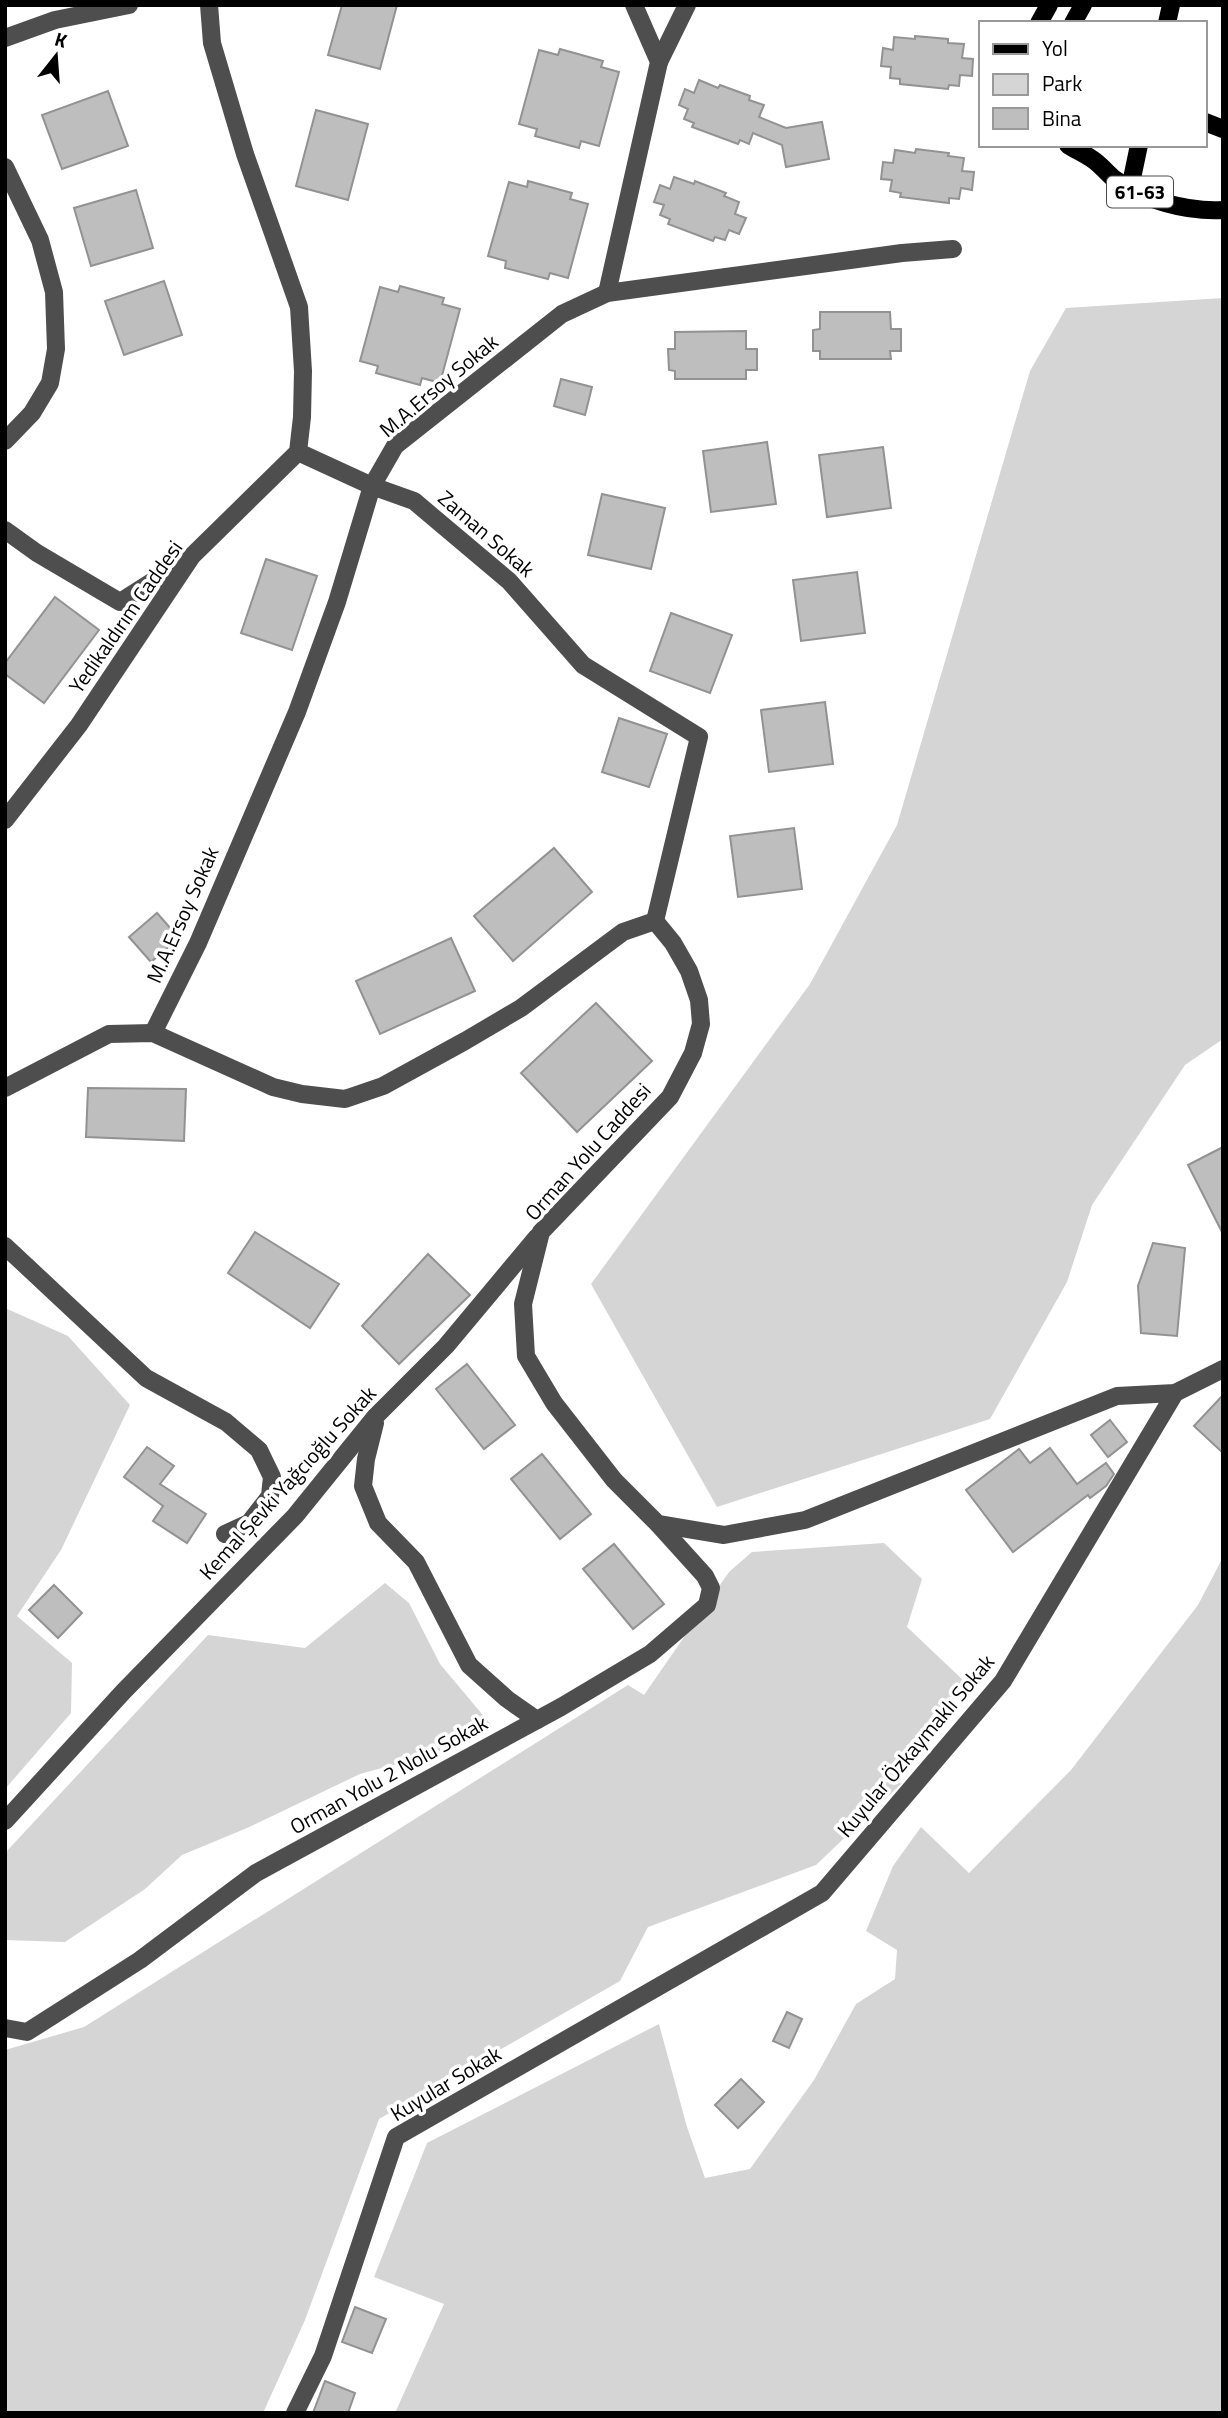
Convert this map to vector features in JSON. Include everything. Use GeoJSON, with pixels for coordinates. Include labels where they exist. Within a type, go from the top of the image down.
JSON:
{"type":"FeatureCollection","features":[{"type":"Feature","properties":{"kind":"main road"},"geometry":{"type":"LineString","coordinates":[[1040,21],[1049,5]]}},
{"type":"Feature","properties":{"kind":"main road"},"geometry":{"type":"LineString","coordinates":[[1074,21],[1083,5]]}},
{"type":"Feature","properties":{"kind":"main road","name":"61-63"},"geometry":{"type":"LineString","coordinates":[[1072,147],[1092,158],[1130,188],[1169,204],[1206,211],[1223,209]]}},
{"type":"Feature","properties":{"kind":"main road","name":"61-63"},"geometry":{"type":"LineString","coordinates":[[1130,188],[1139,147]]}},
{"type":"Feature","properties":{"kind":"street"},"geometry":{"type":"LineString","coordinates":[[5,38],[55,20],[129,5]]}},
{"type":"Feature","properties":{"kind":"street"},"geometry":{"type":"LineString","coordinates":[[209,5],[212,43],[241,141],[299,307],[303,370],[298,452]]}},
{"type":"Feature","properties":{"kind":"street"},"geometry":{"type":"LineString","coordinates":[[634,5],[659,62]]}},
{"type":"Feature","properties":{"kind":"street"},"geometry":{"type":"LineString","coordinates":[[607,293],[659,62],[687,5]]}},
{"type":"Feature","properties":{"kind":"street"},"geometry":{"type":"LineString","coordinates":[[5,167],[40,240],[54,292],[56,349],[50,383],[32,413],[5,441]]}},
{"type":"Feature","properties":{"kind":"street","name":"M.A.Ersoy Sokak"},"geometry":{"type":"LineString","coordinates":[[153,1033],[198,943],[297,712],[337,603],[373,486],[395,446],[562,314],[607,293],[902,253],[953,249]]}},
{"type":"Feature","properties":{"kind":"street","name":"Zaman Sokak"},"geometry":{"type":"LineString","coordinates":[[298,452],[373,486],[414,501],[509,581],[583,665],[699,737],[655,921]]}},
{"type":"Feature","properties":{"kind":"street","name":"Yedikaldırım Caddesi"},"geometry":{"type":"LineString","coordinates":[[5,820],[79,725],[192,556],[298,452]]}},
{"type":"Feature","properties":{"kind":"street"},"geometry":{"type":"LineString","coordinates":[[5,530],[37,553],[120,602],[192,556]]}},
{"type":"Feature","properties":{"kind":"street"},"geometry":{"type":"LineString","coordinates":[[5,1088],[109,1034],[153,1033],[273,1087],[302,1094],[345,1099],[383,1086],[465,1041],[521,1008],[623,932],[655,921]]}},
{"type":"Feature","properties":{"kind":"street","name":"Orman Yolu Caddesi"},"geometry":{"type":"LineString","coordinates":[[655,921],[684,962],[699,1000],[701,1024],[693,1053],[670,1097],[541,1232],[523,1304],[526,1356],[554,1403],[614,1480],[657,1524]]}},
{"type":"Feature","properties":{"kind":"street","name":"Kemal Şevki Yağcıoğlu Sokak"},"geometry":{"type":"LineString","coordinates":[[5,1821],[123,1692],[295,1516],[376,1416],[446,1346],[541,1232]]}},
{"type":"Feature","properties":{"kind":"street"},"geometry":{"type":"LineString","coordinates":[[5,1246],[146,1378],[226,1422],[259,1450],[272,1477],[270,1496],[249,1523],[225,1534]]}},
{"type":"Feature","properties":{"kind":"street"},"geometry":{"type":"LineString","coordinates":[[657,1524],[724,1535],[805,1520],[1117,1396],[1175,1393],[1223,1369]]}},
{"type":"Feature","properties":{"kind":"street","name":"Kuyular Özkaymaklı Sokak"},"geometry":{"type":"LineString","coordinates":[[699,1964],[822,1893],[1003,1681],[1175,1393]]}},
{"type":"Feature","properties":{"kind":"street"},"geometry":{"type":"LineString","coordinates":[[376,1416],[363,1486],[378,1523],[416,1562],[469,1665],[507,1699],[537,1720]]}},
{"type":"Feature","properties":{"kind":"street","name":"Orman Yolu 2 Nolu Sokak"},"geometry":{"type":"LineString","coordinates":[[5,2028],[27,2032],[140,1960],[256,1873],[537,1720],[650,1654],[707,1605],[712,1588],[705,1576],[657,1524]]}},
{"type":"Feature","properties":{"kind":"street","name":"Kuyular Sokak"},"geometry":{"type":"LineString","coordinates":[[295,2413],[323,2356],[396,2137],[699,1964]]}},
{"type":"Feature","properties":{"kind":"green space"},"geometry":{"type":"Polygon","coordinates":[[[1223,298],[1223,1039],[1185,1065],[1092,1205],[1067,1282],[990,1419],[717,1507],[591,1284],[810,984],[897,825],[1030,371],[1066,308],[1223,298]]]}},
{"type":"Feature","properties":{"kind":"green space"},"geometry":{"type":"Polygon","coordinates":[[[5,1308],[68,1336],[130,1405],[61,1550],[17,1616],[72,1663],[71,1713],[5,1789],[5,1308]]]}},
{"type":"Feature","properties":{"kind":"green space"},"geometry":{"type":"Polygon","coordinates":[[[884,1543],[922,1579],[907,1627],[964,1681],[888,1769],[901,1784],[816,1865],[648,1927],[620,1981],[379,2119],[305,2320],[263,2413],[5,2413],[5,2050],[84,2027],[628,1685],[644,1695],[729,1572],[752,1552],[884,1543]]]}},
{"type":"Feature","properties":{"kind":"green space"},"geometry":{"type":"Polygon","coordinates":[[[1223,1557],[1223,2413],[395,2413],[444,2304],[374,2277],[427,2143],[659,2024],[687,2127],[705,2178],[750,2169],[814,2080],[856,2004],[895,1979],[897,1950],[866,1931],[893,1866],[921,1827],[969,1873],[1071,1770],[1198,1605],[1223,1557]]]}},
{"type":"Feature","properties":{"kind":"green space"},"geometry":{"type":"Polygon","coordinates":[[[385,1583],[409,1603],[440,1664],[492,1726],[436,1753],[360,1774],[247,1828],[182,1855],[145,1889],[65,1942],[5,1940],[5,1853],[208,1635],[305,1648],[385,1583]]]}},
{"type":"Feature","properties":{"kind":"building"},"geometry":{"type":"Polygon","coordinates":[[[342,5],[397,5],[380,69],[328,55],[342,5]]]}},
{"type":"Feature","properties":{"kind":"building"},"geometry":{"type":"Polygon","coordinates":[[[915,36],[948,39],[948,43],[964,44],[962,58],[973,59],[972,76],[960,75],[959,86],[949,85],[948,89],[900,84],[900,79],[890,78],[891,67],[881,66],[883,48],[893,50],[894,37],[915,39],[915,36]]]}},
{"type":"Feature","properties":{"kind":"building"},"geometry":{"type":"Polygon","coordinates":[[[560,49],[603,61],[601,67],[619,72],[599,146],[581,141],[579,148],[535,136],[537,129],[519,124],[539,50],[558,55],[560,49]]]}},
{"type":"Feature","properties":{"kind":"building"},"geometry":{"type":"Polygon","coordinates":[[[699,80],[750,96],[749,100],[764,105],[759,117],[786,128],[822,122],[829,159],[786,167],[782,145],[753,133],[749,144],[740,140],[738,144],[692,127],[694,123],[684,119],[688,109],[679,105],[685,89],[694,93],[699,80]]]}},
{"type":"Feature","properties":{"kind":"building"},"geometry":{"type":"Polygon","coordinates":[[[108,91],[128,146],[62,169],[42,115],[108,91]]]}},
{"type":"Feature","properties":{"kind":"building"},"geometry":{"type":"Polygon","coordinates":[[[316,110],[368,124],[348,200],[296,186],[316,110]]]}},
{"type":"Feature","properties":{"kind":"building"},"geometry":{"type":"Polygon","coordinates":[[[916,149],[949,153],[948,156],[964,158],[962,171],[974,172],[972,190],[961,188],[959,199],[949,198],[949,203],[900,197],[901,193],[890,191],[892,180],[881,179],[883,162],[893,163],[895,150],[915,153],[916,149]]]}},
{"type":"Feature","properties":{"kind":"building"},"geometry":{"type":"Polygon","coordinates":[[[674,177],[694,184],[695,181],[726,193],[724,196],[739,202],[735,214],[746,218],[739,234],[729,230],[725,240],[715,237],[713,241],[668,224],[670,219],[660,215],[664,205],[654,202],[660,185],[670,189],[674,177]]]}},
{"type":"Feature","properties":{"kind":"building"},"geometry":{"type":"Polygon","coordinates":[[[528,181],[572,193],[570,199],[588,204],[568,278],[550,273],[548,279],[505,268],[506,261],[488,256],[509,182],[527,187],[528,181]]]}},
{"type":"Feature","properties":{"kind":"building"},"geometry":{"type":"Polygon","coordinates":[[[136,190],[153,248],[91,266],[74,208],[136,190]]]}},
{"type":"Feature","properties":{"kind":"building"},"geometry":{"type":"Polygon","coordinates":[[[164,281],[182,335],[124,355],[105,301],[164,281]]]}},
{"type":"Feature","properties":{"kind":"building"},"geometry":{"type":"Polygon","coordinates":[[[400,286],[444,298],[442,304],[460,309],[440,383],[422,378],[420,385],[376,373],[378,366],[360,361],[380,287],[398,292],[400,286]]]}},
{"type":"Feature","properties":{"kind":"building"},"geometry":{"type":"Polygon","coordinates":[[[820,312],[890,312],[891,329],[901,329],[901,351],[890,351],[891,359],[820,359],[820,351],[813,351],[813,330],[820,329],[820,312]]]}},
{"type":"Feature","properties":{"kind":"building"},"geometry":{"type":"Polygon","coordinates":[[[746,331],[746,349],[757,349],[757,370],[746,370],[746,379],[675,379],[675,371],[669,370],[668,349],[675,349],[675,332],[746,331]]]}},
{"type":"Feature","properties":{"kind":"building"},"geometry":{"type":"Polygon","coordinates":[[[561,379],[592,387],[585,415],[554,406],[561,379]]]}},
{"type":"Feature","properties":{"kind":"building"},"geometry":{"type":"Polygon","coordinates":[[[767,442],[776,504],[711,512],[703,451],[767,442]]]}},
{"type":"Feature","properties":{"kind":"building"},"geometry":{"type":"Polygon","coordinates":[[[883,447],[891,508],[827,517],[819,455],[883,447]]]}},
{"type":"Feature","properties":{"kind":"building"},"geometry":{"type":"Polygon","coordinates":[[[602,494],[665,508],[651,569],[588,555],[602,494]]]}},
{"type":"Feature","properties":{"kind":"building"},"geometry":{"type":"Polygon","coordinates":[[[266,559],[317,576],[292,650],[241,633],[266,559]]]}},
{"type":"Feature","properties":{"kind":"building"},"geometry":{"type":"Polygon","coordinates":[[[857,572],[865,633],[801,641],[793,580],[857,572]]]}},
{"type":"Feature","properties":{"kind":"building"},"geometry":{"type":"Polygon","coordinates":[[[55,597],[99,630],[44,703],[5,674],[5,663],[55,597]]]}},
{"type":"Feature","properties":{"kind":"building"},"geometry":{"type":"Polygon","coordinates":[[[671,613],[732,635],[710,693],[650,671],[671,613]]]}},
{"type":"Feature","properties":{"kind":"building"},"geometry":{"type":"Polygon","coordinates":[[[825,702],[833,764],[769,772],[761,710],[825,702]]]}},
{"type":"Feature","properties":{"kind":"building"},"geometry":{"type":"Polygon","coordinates":[[[619,718],[667,734],[649,787],[602,772],[619,718]]]}},
{"type":"Feature","properties":{"kind":"building"},"geometry":{"type":"Polygon","coordinates":[[[794,828],[802,889],[738,897],[730,836],[794,828]]]}},
{"type":"Feature","properties":{"kind":"building"},"geometry":{"type":"Polygon","coordinates":[[[554,848],[592,892],[513,961],[474,916],[554,848]]]}},
{"type":"Feature","properties":{"kind":"building"},"geometry":{"type":"Polygon","coordinates":[[[157,913],[179,938],[151,962],[129,937],[157,913]]]}},
{"type":"Feature","properties":{"kind":"building"},"geometry":{"type":"Polygon","coordinates":[[[451,938],[475,991],[380,1034],[356,981],[451,938]]]}},
{"type":"Feature","properties":{"kind":"building"},"geometry":{"type":"Polygon","coordinates":[[[596,1003],[652,1061],[577,1132],[521,1073],[596,1003]]]}},
{"type":"Feature","properties":{"kind":"building"},"geometry":{"type":"Polygon","coordinates":[[[88,1088],[186,1089],[184,1141],[86,1137],[88,1088]]]}},
{"type":"Feature","properties":{"kind":"building"},"geometry":{"type":"Polygon","coordinates":[[[1223,1147],[1223,1234],[1188,1165],[1223,1147]]]}},
{"type":"Feature","properties":{"kind":"building"},"geometry":{"type":"Polygon","coordinates":[[[255,1232],[339,1284],[310,1328],[228,1273],[255,1232]]]}},
{"type":"Feature","properties":{"kind":"building"},"geometry":{"type":"Polygon","coordinates":[[[1153,1243],[1185,1248],[1177,1336],[1141,1333],[1138,1286],[1153,1243]]]}},
{"type":"Feature","properties":{"kind":"building"},"geometry":{"type":"Polygon","coordinates":[[[428,1254],[470,1295],[399,1364],[362,1326],[428,1254]]]}},
{"type":"Feature","properties":{"kind":"building"},"geometry":{"type":"Polygon","coordinates":[[[467,1364],[515,1425],[484,1449],[436,1389],[467,1364]]]}},
{"type":"Feature","properties":{"kind":"building"},"geometry":{"type":"Polygon","coordinates":[[[1223,1395],[1223,1453],[1194,1426],[1223,1395]]]}},
{"type":"Feature","properties":{"kind":"building"},"geometry":{"type":"Polygon","coordinates":[[[1110,1420],[1127,1442],[1108,1457],[1091,1435],[1110,1420]]]}},
{"type":"Feature","properties":{"kind":"building"},"geometry":{"type":"Polygon","coordinates":[[[147,1447],[174,1466],[160,1484],[206,1514],[187,1543],[153,1521],[163,1506],[124,1477],[147,1447]]]}},
{"type":"Feature","properties":{"kind":"building"},"geometry":{"type":"Polygon","coordinates":[[[1050,1448],[1077,1484],[1106,1463],[1114,1474],[1106,1486],[1090,1498],[1088,1495],[1013,1552],[966,1490],[1019,1449],[1030,1463],[1050,1448]]]}},
{"type":"Feature","properties":{"kind":"building"},"geometry":{"type":"Polygon","coordinates":[[[542,1454],[591,1514],[560,1539],[511,1479],[542,1454]]]}},
{"type":"Feature","properties":{"kind":"building"},"geometry":{"type":"Polygon","coordinates":[[[614,1544],[664,1604],[633,1629],[583,1569],[614,1544]]]}},
{"type":"Feature","properties":{"kind":"building"},"geometry":{"type":"Polygon","coordinates":[[[54,1585],[82,1613],[58,1638],[29,1610],[54,1585]]]}},
{"type":"Feature","properties":{"kind":"building"},"geometry":{"type":"Polygon","coordinates":[[[787,2012],[802,2019],[789,2048],[773,2041],[787,2012]]]}},
{"type":"Feature","properties":{"kind":"building"},"geometry":{"type":"Polygon","coordinates":[[[741,2079],[764,2102],[738,2128],[715,2105],[741,2079]]]}},
{"type":"Feature","properties":{"kind":"building"},"geometry":{"type":"Polygon","coordinates":[[[355,2307],[386,2319],[372,2353],[342,2342],[355,2307]]]}},
{"type":"Feature","properties":{"kind":"building"},"geometry":{"type":"Polygon","coordinates":[[[325,2381],[355,2393],[348,2413],[313,2413],[325,2381]]]}}]}
